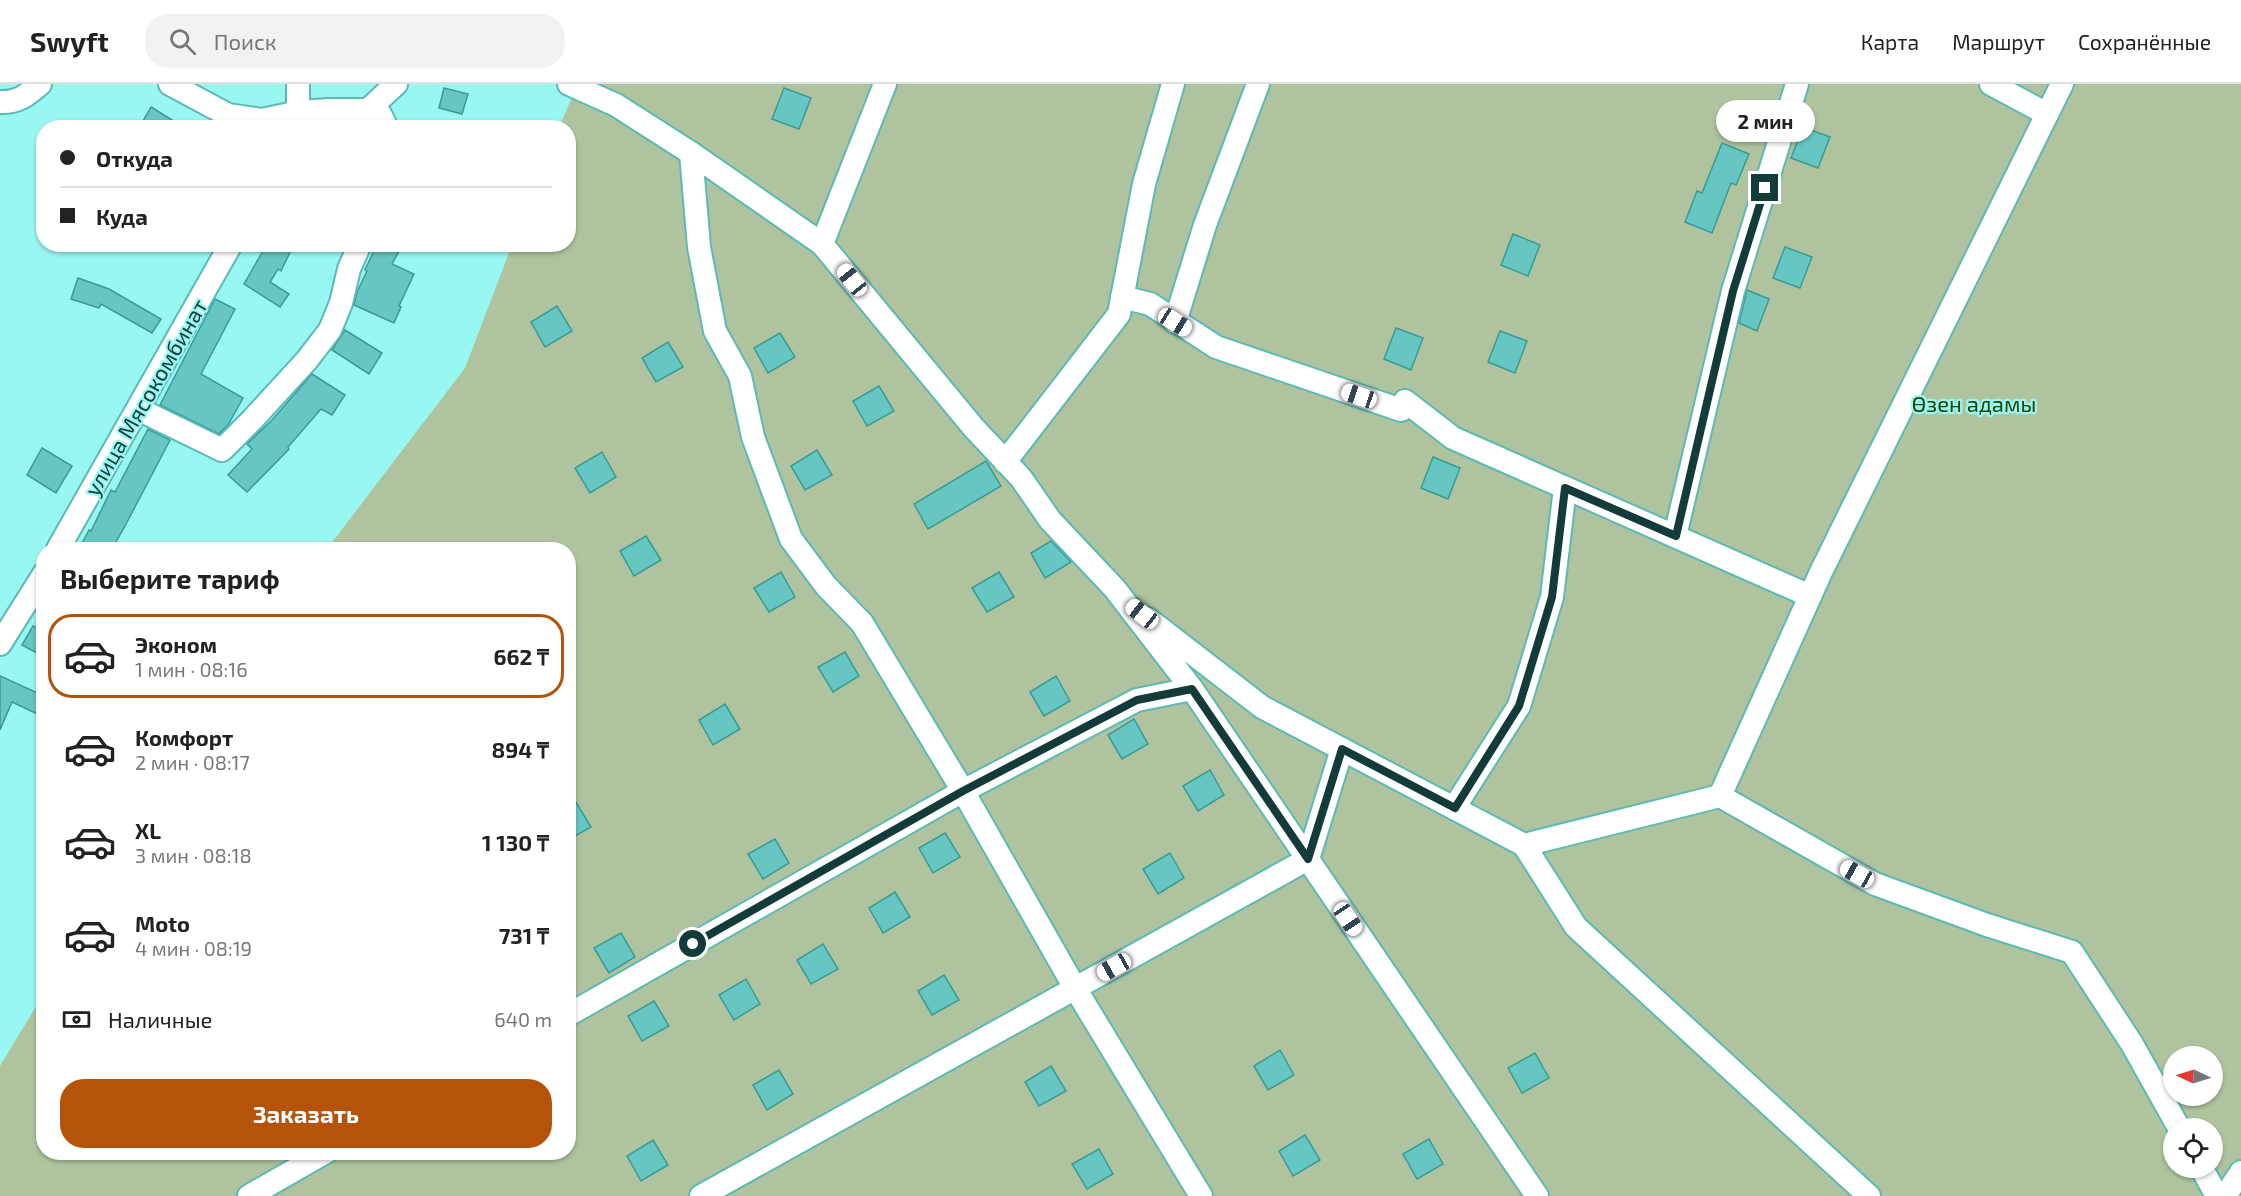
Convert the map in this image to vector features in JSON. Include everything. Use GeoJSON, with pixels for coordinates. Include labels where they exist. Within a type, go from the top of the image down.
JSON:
{"type":"FeatureCollection","features":[{"type":"Feature","properties":{"kind":"street"},"geometry":{"type":"LineString","coordinates":[[0,102],[24,98],[40,84]]}},
{"type":"Feature","properties":{"kind":"street"},"geometry":{"type":"LineString","coordinates":[[170,84],[228,115],[262,120],[299,120],[368,110],[380,114],[383,120]]}},
{"type":"Feature","properties":{"kind":"street"},"geometry":{"type":"LineString","coordinates":[[298,84],[299,120]]}},
{"type":"Feature","properties":{"kind":"street"},"geometry":{"type":"LineString","coordinates":[[368,110],[396,84]]}},
{"type":"Feature","properties":{"kind":"street"},"geometry":{"type":"LineString","coordinates":[[569,84],[616,105],[691,153],[822,244],[973,427],[1021,478],[1050,520],[1125,601],[1192,689],[1537,1196]]}},
{"type":"Feature","properties":{"kind":"street"},"geometry":{"type":"LineString","coordinates":[[822,244],[885,84]]}},
{"type":"Feature","properties":{"kind":"street"},"geometry":{"type":"LineString","coordinates":[[1005,462],[1119,314],[1144,184],[1173,84]]}},
{"type":"Feature","properties":{"kind":"street"},"geometry":{"type":"LineString","coordinates":[[1175,322],[1205,225],[1258,84]]}},
{"type":"Feature","properties":{"kind":"street"},"geometry":{"type":"LineString","coordinates":[[1676,536],[1733,291],[1797,84]]}},
{"type":"Feature","properties":{"kind":"street"},"geometry":{"type":"LineString","coordinates":[[1991,84],[2047,114]]}},
{"type":"Feature","properties":{"kind":"street"},"geometry":{"type":"LineString","coordinates":[[1720,796],[1810,596],[2062,84]]}},
{"type":"Feature","properties":{"kind":"street"},"geometry":{"type":"LineString","coordinates":[[691,153],[699,247],[715,332],[740,376],[753,437],[790,538],[826,586],[862,623],[963,791],[1075,988],[1201,1196]]}},
{"type":"Feature","properties":{"kind":"street","name":"улица Мясокомбинат"},"geometry":{"type":"LineString","coordinates":[[62,542],[226,252]]}},
{"type":"Feature","properties":{"kind":"street"},"geometry":{"type":"LineString","coordinates":[[138,409],[222,450],[308,360],[330,330],[357,252]]}},
{"type":"Feature","properties":{"kind":"street"},"geometry":{"type":"LineString","coordinates":[[1122,297],[1150,304],[1216,347],[1403,405],[1453,438],[1810,596]]}},
{"type":"Feature","properties":{"kind":"street"},"geometry":{"type":"LineString","coordinates":[[1455,808],[1519,706],[1552,597],[1565,488]]}},
{"type":"Feature","properties":{"kind":"street"},"geometry":{"type":"LineString","coordinates":[[0,644],[36,587]]}},
{"type":"Feature","properties":{"kind":"street"},"geometry":{"type":"LineString","coordinates":[[1125,601],[1262,707],[1524,845],[1576,927],[1869,1196]]}},
{"type":"Feature","properties":{"kind":"street"},"geometry":{"type":"LineString","coordinates":[[576,1010],[963,791],[1137,700],[1192,689]]}},
{"type":"Feature","properties":{"kind":"street"},"geometry":{"type":"LineString","coordinates":[[701,1196],[1308,859],[1342,749]]}},
{"type":"Feature","properties":{"kind":"street"},"geometry":{"type":"LineString","coordinates":[[1524,845],[1720,796],[1875,884],[1987,925],[2072,952],[2132,1044],[2173,1118]]}},
{"type":"Feature","properties":{"kind":"street"},"geometry":{"type":"LineString","coordinates":[[249,1196],[312,1160]]}},
{"type":"Feature","properties":{"kind":"street"},"geometry":{"type":"LineString","coordinates":[[2225,1196],[2241,1172]]}},
{"type":"Feature","properties":{"kind":"street"},"geometry":{"type":"LineString","coordinates":[[2207,1178],[2217,1196]]}},
{"type":"Feature","properties":{"kind":"green space","name":"Өзен адамы"},"geometry":{"type":"Polygon","coordinates":[[[578,84],[2241,84],[2241,1196],[0,1196],[0,1066],[36,1007],[36,1160],[576,1160],[576,542],[332,542],[465,368],[509,252],[576,252],[576,120],[562,120],[578,84]]]}},
{"type":"Feature","properties":{"kind":"building"},"geometry":{"type":"Polygon","coordinates":[[[444,88],[468,94],[462,114],[439,108],[444,88]]]}},
{"type":"Feature","properties":{"kind":"building"},"geometry":{"type":"Polygon","coordinates":[[[784,88],[811,98],[799,129],[772,119],[784,88]]]}},
{"type":"Feature","properties":{"kind":"building"},"geometry":{"type":"Polygon","coordinates":[[[151,107],[172,120],[144,120],[151,107]]]}},
{"type":"Feature","properties":{"kind":"building"},"geometry":{"type":"Polygon","coordinates":[[[1803,127],[1830,137],[1818,168],[1791,158],[1803,127]]]}},
{"type":"Feature","properties":{"kind":"building"},"geometry":{"type":"Polygon","coordinates":[[[1722,143],[1749,154],[1736,185],[1731,183],[1712,233],[1685,222],[1697,191],[1702,193],[1722,143]]]}},
{"type":"Feature","properties":{"kind":"building"},"geometry":{"type":"Polygon","coordinates":[[[1513,234],[1540,245],[1528,276],[1501,265],[1513,234]]]}},
{"type":"Feature","properties":{"kind":"building"},"geometry":{"type":"Polygon","coordinates":[[[1785,247],[1812,257],[1800,288],[1773,278],[1785,247]]]}},
{"type":"Feature","properties":{"kind":"building"},"geometry":{"type":"Polygon","coordinates":[[[262,252],[290,252],[281,271],[278,269],[270,282],[289,294],[280,307],[244,284],[262,252]]]}},
{"type":"Feature","properties":{"kind":"building"},"geometry":{"type":"Polygon","coordinates":[[[373,252],[399,252],[392,264],[414,274],[394,323],[354,305],[357,292],[367,271],[365,270],[373,252]]]}},
{"type":"Feature","properties":{"kind":"building"},"geometry":{"type":"Polygon","coordinates":[[[78,278],[109,289],[161,319],[152,333],[101,304],[99,308],[71,299],[78,278]]]}},
{"type":"Feature","properties":{"kind":"building"},"geometry":{"type":"Polygon","coordinates":[[[1747,290],[1769,299],[1757,331],[1739,323],[1747,290]]]}},
{"type":"Feature","properties":{"kind":"building"},"geometry":{"type":"Polygon","coordinates":[[[215,299],[235,309],[201,374],[243,398],[228,425],[219,434],[160,405],[215,299]]]}},
{"type":"Feature","properties":{"kind":"building"},"geometry":{"type":"Polygon","coordinates":[[[557,306],[572,331],[545,347],[531,322],[557,306]]]}},
{"type":"Feature","properties":{"kind":"building"},"geometry":{"type":"Polygon","coordinates":[[[1396,328],[1423,338],[1411,370],[1384,359],[1396,328]]]}},
{"type":"Feature","properties":{"kind":"building"},"geometry":{"type":"Polygon","coordinates":[[[345,330],[382,353],[369,374],[332,350],[345,330]]]}},
{"type":"Feature","properties":{"kind":"building"},"geometry":{"type":"Polygon","coordinates":[[[1500,331],[1527,341],[1515,373],[1488,362],[1500,331]]]}},
{"type":"Feature","properties":{"kind":"building"},"geometry":{"type":"Polygon","coordinates":[[[780,333],[795,357],[768,373],[754,348],[780,333]]]}},
{"type":"Feature","properties":{"kind":"building"},"geometry":{"type":"Polygon","coordinates":[[[668,342],[683,367],[656,382],[642,358],[668,342]]]}},
{"type":"Feature","properties":{"kind":"building"},"geometry":{"type":"Polygon","coordinates":[[[312,374],[345,395],[332,415],[321,409],[288,447],[289,449],[247,492],[228,475],[252,449],[247,444],[272,420],[312,374]]]}},
{"type":"Feature","properties":{"kind":"building"},"geometry":{"type":"Polygon","coordinates":[[[879,386],[894,411],[867,426],[853,401],[879,386]]]}},
{"type":"Feature","properties":{"kind":"building"},"geometry":{"type":"Polygon","coordinates":[[[148,429],[170,440],[116,542],[83,542],[89,530],[91,531],[111,490],[115,492],[148,429]]]}},
{"type":"Feature","properties":{"kind":"building"},"geometry":{"type":"Polygon","coordinates":[[[42,448],[72,466],[56,493],[27,475],[42,448]]]}},
{"type":"Feature","properties":{"kind":"building"},"geometry":{"type":"Polygon","coordinates":[[[817,450],[832,475],[805,490],[791,466],[817,450]]]}},
{"type":"Feature","properties":{"kind":"building"},"geometry":{"type":"Polygon","coordinates":[[[602,452],[616,477],[590,493],[575,468],[602,452]]]}},
{"type":"Feature","properties":{"kind":"building"},"geometry":{"type":"Polygon","coordinates":[[[1433,457],[1460,468],[1448,499],[1421,488],[1433,457]]]}},
{"type":"Feature","properties":{"kind":"building"},"geometry":{"type":"Polygon","coordinates":[[[986,461],[1001,486],[928,529],[914,504],[986,461]]]}},
{"type":"Feature","properties":{"kind":"building"},"geometry":{"type":"Polygon","coordinates":[[[646,536],[661,560],[634,576],[620,551],[646,536]]]}},
{"type":"Feature","properties":{"kind":"building"},"geometry":{"type":"Polygon","coordinates":[[[1051,541],[1071,562],[1045,578],[1031,553],[1051,541]]]}},
{"type":"Feature","properties":{"kind":"building"},"geometry":{"type":"Polygon","coordinates":[[[781,572],[795,597],[769,612],[754,588],[781,572]]]}},
{"type":"Feature","properties":{"kind":"building"},"geometry":{"type":"Polygon","coordinates":[[[999,572],[1014,597],[987,612],[972,588],[999,572]]]}},
{"type":"Feature","properties":{"kind":"building"},"geometry":{"type":"Polygon","coordinates":[[[33,626],[36,627],[36,653],[22,645],[33,626]]]}},
{"type":"Feature","properties":{"kind":"building"},"geometry":{"type":"Polygon","coordinates":[[[845,652],[859,676],[833,692],[818,667],[845,652]]]}},
{"type":"Feature","properties":{"kind":"building"},"geometry":{"type":"Polygon","coordinates":[[[0,676],[36,692],[36,713],[12,702],[0,730],[0,676]]]}},
{"type":"Feature","properties":{"kind":"building"},"geometry":{"type":"Polygon","coordinates":[[[1056,676],[1070,701],[1044,716],[1030,692],[1056,676]]]}},
{"type":"Feature","properties":{"kind":"building"},"geometry":{"type":"Polygon","coordinates":[[[725,704],[740,729],[713,745],[699,720],[725,704]]]}},
{"type":"Feature","properties":{"kind":"building"},"geometry":{"type":"Polygon","coordinates":[[[1134,719],[1148,744],[1122,759],[1108,735],[1134,719]]]}},
{"type":"Feature","properties":{"kind":"building"},"geometry":{"type":"Polygon","coordinates":[[[1210,770],[1224,795],[1198,811],[1183,786],[1210,770]]]}},
{"type":"Feature","properties":{"kind":"building"},"geometry":{"type":"Polygon","coordinates":[[[576,802],[591,827],[576,835],[576,802]]]}},
{"type":"Feature","properties":{"kind":"building"},"geometry":{"type":"Polygon","coordinates":[[[945,833],[960,857],[933,873],[919,848],[945,833]]]}},
{"type":"Feature","properties":{"kind":"building"},"geometry":{"type":"Polygon","coordinates":[[[775,839],[789,863],[763,879],[748,854],[775,839]]]}},
{"type":"Feature","properties":{"kind":"building"},"geometry":{"type":"Polygon","coordinates":[[[1170,853],[1184,878],[1158,894],[1143,869],[1170,853]]]}},
{"type":"Feature","properties":{"kind":"building"},"geometry":{"type":"Polygon","coordinates":[[[895,892],[910,917],[883,933],[869,908],[895,892]]]}},
{"type":"Feature","properties":{"kind":"building"},"geometry":{"type":"Polygon","coordinates":[[[621,933],[635,957],[609,973],[594,948],[621,933]]]}},
{"type":"Feature","properties":{"kind":"building"},"geometry":{"type":"Polygon","coordinates":[[[823,944],[838,969],[811,984],[797,960],[823,944]]]}},
{"type":"Feature","properties":{"kind":"building"},"geometry":{"type":"Polygon","coordinates":[[[944,975],[959,1000],[932,1015],[918,991],[944,975]]]}},
{"type":"Feature","properties":{"kind":"building"},"geometry":{"type":"Polygon","coordinates":[[[746,979],[760,1004],[734,1020],[719,995],[746,979]]]}},
{"type":"Feature","properties":{"kind":"building"},"geometry":{"type":"Polygon","coordinates":[[[654,1001],[669,1026],[642,1041],[628,1016],[654,1001]]]}},
{"type":"Feature","properties":{"kind":"building"},"geometry":{"type":"Polygon","coordinates":[[[1280,1050],[1294,1075],[1268,1090],[1254,1066],[1280,1050]]]}},
{"type":"Feature","properties":{"kind":"building"},"geometry":{"type":"Polygon","coordinates":[[[1535,1053],[1549,1078],[1522,1093],[1508,1068],[1535,1053]]]}},
{"type":"Feature","properties":{"kind":"building"},"geometry":{"type":"Polygon","coordinates":[[[1051,1066],[1066,1091],[1039,1106],[1025,1082],[1051,1066]]]}},
{"type":"Feature","properties":{"kind":"building"},"geometry":{"type":"Polygon","coordinates":[[[779,1070],[793,1094],[767,1110],[753,1085],[779,1070]]]}},
{"type":"Feature","properties":{"kind":"building"},"geometry":{"type":"Polygon","coordinates":[[[1305,1135],[1320,1160],[1293,1176],[1279,1151],[1305,1135]]]}},
{"type":"Feature","properties":{"kind":"building"},"geometry":{"type":"Polygon","coordinates":[[[1429,1139],[1443,1164],[1417,1179],[1403,1154],[1429,1139]]]}},
{"type":"Feature","properties":{"kind":"building"},"geometry":{"type":"Polygon","coordinates":[[[653,1140],[668,1165],[641,1181],[627,1156],[653,1140]]]}},
{"type":"Feature","properties":{"kind":"building"},"geometry":{"type":"Polygon","coordinates":[[[1099,1149],[1113,1174],[1087,1189],[1072,1164],[1099,1149]]]}},
{"type":"Feature","properties":{"kind":"route"},"geometry":{"type":"LineString","coordinates":[[693,944],[963,791],[1137,700],[1192,689],[1308,859],[1342,749],[1455,808],[1519,706],[1552,597],[1565,488],[1676,536],[1733,291],[1765,188]]}}]}
